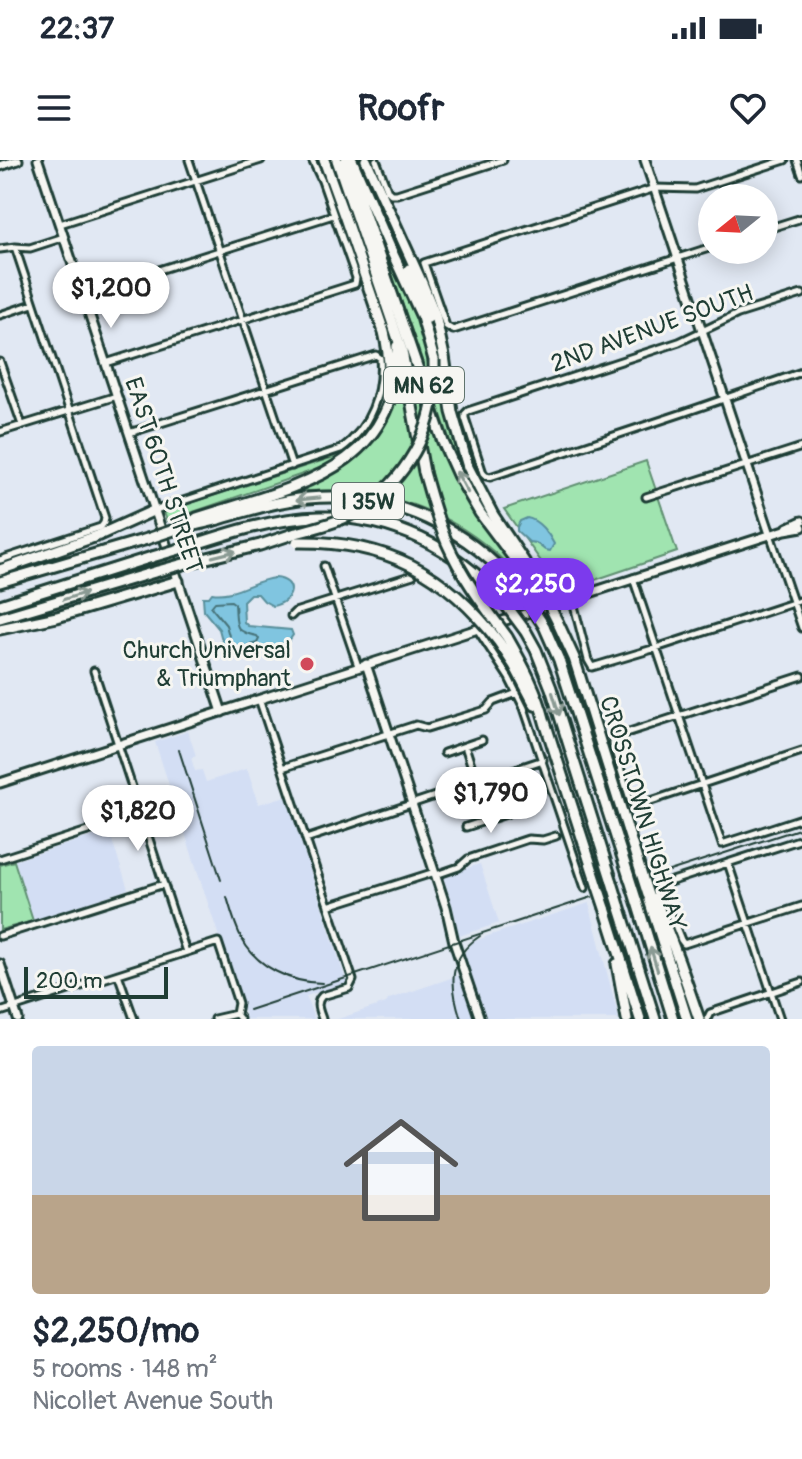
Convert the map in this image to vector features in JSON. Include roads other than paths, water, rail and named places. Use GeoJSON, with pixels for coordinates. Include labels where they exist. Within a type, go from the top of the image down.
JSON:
{"type":"FeatureCollection","features":[{"type":"Feature","properties":{"kind":"highway"},"geometry":{"type":"LineString","coordinates":[[324,160],[388,351],[388,388],[374,432]]}},
{"type":"Feature","properties":{"kind":"highway","name":"MN 62"},"geometry":{"type":"LineString","coordinates":[[337,160],[407,372],[419,453],[439,521],[448,545],[473,589],[531,680],[640,1019]]}},
{"type":"Feature","properties":{"kind":"highway","name":"MN 62"},"geometry":{"type":"LineString","coordinates":[[346,160],[450,459],[480,513],[540,590]]}},
{"type":"Feature","properties":{"kind":"highway"},"geometry":{"type":"LineString","coordinates":[[352,160],[422,317],[434,360]]}},
{"type":"Feature","properties":{"kind":"highway"},"geometry":{"type":"LineString","coordinates":[[366,160],[435,315],[452,412],[468,467],[493,515],[540,590]]}},
{"type":"Feature","properties":{"kind":"highway"},"geometry":{"type":"LineString","coordinates":[[0,618],[187,563],[296,538],[363,508],[400,474],[413,456],[426,424],[433,398],[434,350],[428,318],[386,206]]}},
{"type":"Feature","properties":{"kind":"highway"},"geometry":{"type":"LineString","coordinates":[[182,528],[197,518],[314,478],[358,451],[384,417],[392,397],[397,363],[396,337]]}},
{"type":"Feature","properties":{"kind":"highway","name":"I 35W"},"geometry":{"type":"LineString","coordinates":[[0,582],[273,503],[307,498],[342,497],[394,506],[455,532],[508,575],[544,626],[559,660],[673,1019]]}},
{"type":"Feature","properties":{"kind":"highway"},"geometry":{"type":"LineString","coordinates":[[0,570],[97,536],[155,510]]}},
{"type":"Feature","properties":{"kind":"highway","name":"I 35W"},"geometry":{"type":"LineString","coordinates":[[0,605],[283,520],[351,517],[384,525],[447,551],[503,601],[526,632],[540,659],[655,1019]]}},
{"type":"Feature","properties":{"kind":"highway"},"geometry":{"type":"LineString","coordinates":[[296,538],[352,545],[408,562],[458,596],[503,640]]}},
{"type":"Feature","properties":{"kind":"highway"},"geometry":{"type":"LineString","coordinates":[[0,629],[57,617],[178,581]]}},
{"type":"Feature","properties":{"kind":"highway","name":"CROSSTOWN HIGHWAY"},"geometry":{"type":"LineString","coordinates":[[540,590],[574,658],[632,843],[654,893],[687,1019]]}},
{"type":"Feature","properties":{"kind":"highway"},"geometry":{"type":"LineString","coordinates":[[654,893],[704,1018]]}},
{"type":"Feature","properties":{"kind":"highway"},"geometry":{"type":"LineString","coordinates":[[610,926],[627,1019]]}},
{"type":"Feature","properties":{"kind":"street"},"geometry":{"type":"LineString","coordinates":[[0,166],[18,160]]}},
{"type":"Feature","properties":{"kind":"street","name":"EAST 60TH STREET"},"geometry":{"type":"LineString","coordinates":[[38,160],[222,712]]}},
{"type":"Feature","properties":{"kind":"street"},"geometry":{"type":"LineString","coordinates":[[189,160],[292,466]]}},
{"type":"Feature","properties":{"kind":"street"},"geometry":{"type":"LineString","coordinates":[[60,224],[261,160]]}},
{"type":"Feature","properties":{"kind":"street"},"geometry":{"type":"LineString","coordinates":[[106,363],[355,284],[356,278],[312,160]]}},
{"type":"Feature","properties":{"kind":"street"},"geometry":{"type":"LineString","coordinates":[[376,160],[391,194],[503,160]]}},
{"type":"Feature","properties":{"kind":"street"},"geometry":{"type":"LineString","coordinates":[[645,160],[802,628]]}},
{"type":"Feature","properties":{"kind":"street"},"geometry":{"type":"LineString","coordinates":[[698,252],[453,330],[448,328],[424,263],[655,188],[695,189],[785,160]]}},
{"type":"Feature","properties":{"kind":"street"},"geometry":{"type":"LineString","coordinates":[[797,160],[802,175]]}},
{"type":"Feature","properties":{"kind":"street"},"geometry":{"type":"LineString","coordinates":[[83,294],[333,215]]}},
{"type":"Feature","properties":{"kind":"street"},"geometry":{"type":"LineString","coordinates":[[778,226],[802,218]]}},
{"type":"Feature","properties":{"kind":"street"},"geometry":{"type":"LineString","coordinates":[[0,249],[30,248],[64,237]]}},
{"type":"Feature","properties":{"kind":"street"},"geometry":{"type":"LineString","coordinates":[[0,560],[101,527],[105,518],[15,247]]}},
{"type":"Feature","properties":{"kind":"street","name":"2ND AVENUE SOUTH"},"geometry":{"type":"LineString","coordinates":[[724,398],[490,477],[483,473],[465,418],[468,411],[679,342],[738,314],[802,294]]}},
{"type":"Feature","properties":{"kind":"street"},"geometry":{"type":"LineString","coordinates":[[0,315],[33,304]]}},
{"type":"Feature","properties":{"kind":"street"},"geometry":{"type":"LineString","coordinates":[[129,433],[376,355],[380,358],[380,386],[367,420],[351,442],[341,449],[155,510]]}},
{"type":"Feature","properties":{"kind":"street"},"geometry":{"type":"LineString","coordinates":[[0,362],[22,425]]}},
{"type":"Feature","properties":{"kind":"street"},"geometry":{"type":"LineString","coordinates":[[724,398],[802,372]]}},
{"type":"Feature","properties":{"kind":"street"},"geometry":{"type":"LineString","coordinates":[[0,432],[117,396]]}},
{"type":"Feature","properties":{"kind":"street"},"geometry":{"type":"LineString","coordinates":[[646,497],[802,447]]}},
{"type":"Feature","properties":{"kind":"street"},"geometry":{"type":"LineString","coordinates":[[785,530],[802,521]]}},
{"type":"Feature","properties":{"kind":"street"},"geometry":{"type":"LineString","coordinates":[[0,783],[770,534],[802,527]]}},
{"type":"Feature","properties":{"kind":"street"},"geometry":{"type":"LineString","coordinates":[[324,566],[389,733],[480,1019]]}},
{"type":"Feature","properties":{"kind":"street"},"geometry":{"type":"LineString","coordinates":[[291,616],[397,577],[413,575]]}},
{"type":"Feature","properties":{"kind":"street"},"geometry":{"type":"LineString","coordinates":[[633,578],[722,844],[802,818]]}},
{"type":"Feature","properties":{"kind":"street"},"geometry":{"type":"LineString","coordinates":[[572,598],[592,667],[802,600]]}},
{"type":"Feature","properties":{"kind":"street"},"geometry":{"type":"LineString","coordinates":[[477,629],[517,693],[543,760],[585,888]]}},
{"type":"Feature","properties":{"kind":"street"},"geometry":{"type":"LineString","coordinates":[[94,671],[186,952]]}},
{"type":"Feature","properties":{"kind":"street"},"geometry":{"type":"LineString","coordinates":[[802,676],[613,739],[633,804],[639,805],[802,751]]}},
{"type":"Feature","properties":{"kind":"street"},"geometry":{"type":"LineString","coordinates":[[282,768],[416,725],[427,728],[486,710],[493,702],[517,693]]}},
{"type":"Feature","properties":{"kind":"street"},"geometry":{"type":"LineString","coordinates":[[259,699],[353,980],[349,988],[319,999],[317,1004],[322,1019]]}},
{"type":"Feature","properties":{"kind":"street"},"geometry":{"type":"LineString","coordinates":[[444,753],[482,740]]}},
{"type":"Feature","properties":{"kind":"street"},"geometry":{"type":"LineString","coordinates":[[465,746],[489,820]]}},
{"type":"Feature","properties":{"kind":"street"},"geometry":{"type":"LineString","coordinates":[[306,839],[543,760]]}},
{"type":"Feature","properties":{"kind":"street"},"geometry":{"type":"LineString","coordinates":[[0,859],[141,814]]}},
{"type":"Feature","properties":{"kind":"street"},"geometry":{"type":"LineString","coordinates":[[466,827],[506,814]]}},
{"type":"Feature","properties":{"kind":"street"},"geometry":{"type":"LineString","coordinates":[[328,906],[459,867],[468,859],[528,839],[543,840],[556,836]]}},
{"type":"Feature","properties":{"kind":"street"},"geometry":{"type":"LineString","coordinates":[[802,839],[663,884],[654,893],[684,944],[802,906]]}},
{"type":"Feature","properties":{"kind":"street"},"geometry":{"type":"LineString","coordinates":[[728,863],[780,1019]]}},
{"type":"Feature","properties":{"kind":"street"},"geometry":{"type":"LineString","coordinates":[[0,936],[164,884]]}},
{"type":"Feature","properties":{"kind":"street"},"geometry":{"type":"LineString","coordinates":[[0,1012],[218,942],[238,1003],[238,1016],[214,1019]]}},
{"type":"Feature","properties":{"kind":"street"},"geometry":{"type":"LineString","coordinates":[[0,964],[18,1019]]}},
{"type":"Feature","properties":{"kind":"street"},"geometry":{"type":"LineString","coordinates":[[118,974],[134,1019]]}},
{"type":"Feature","properties":{"kind":"street"},"geometry":{"type":"LineString","coordinates":[[704,1018],[710,1013],[802,982]]}},
{"type":"Feature","properties":{"kind":"water"},"geometry":{"type":"Polygon","coordinates":[[[527,518],[539,524],[549,536],[554,544],[550,551],[529,542],[517,531],[520,521],[527,518]]]}},
{"type":"Feature","properties":{"kind":"water"},"geometry":{"type":"Polygon","coordinates":[[[275,578],[290,586],[286,600],[273,606],[258,594],[250,594],[243,601],[244,622],[248,626],[291,630],[293,635],[288,642],[231,658],[226,655],[219,629],[204,611],[203,597],[236,591],[275,578]]]}},
{"type":"Feature","properties":{"kind":"railway"},"geometry":{"type":"LineString","coordinates":[[179,750],[221,880]]}},
{"type":"Feature","properties":{"kind":"railway"},"geometry":{"type":"LineString","coordinates":[[651,877],[802,828]]}},
{"type":"Feature","properties":{"kind":"railway"},"geometry":{"type":"LineString","coordinates":[[227,897],[240,934],[256,958],[276,972],[299,980],[322,983]]}},
{"type":"Feature","properties":{"kind":"railway"},"geometry":{"type":"LineString","coordinates":[[249,1010],[592,897]]}},
{"type":"Feature","properties":{"kind":"railway"},"geometry":{"type":"LineString","coordinates":[[461,1019],[453,984],[454,973],[462,954],[480,936]]}},
{"type":"Feature","properties":{"kind":"place","name":"Church Universal & Triumphant"},"geometry":{"type":"Point","coordinates":[307,664]}}]}
